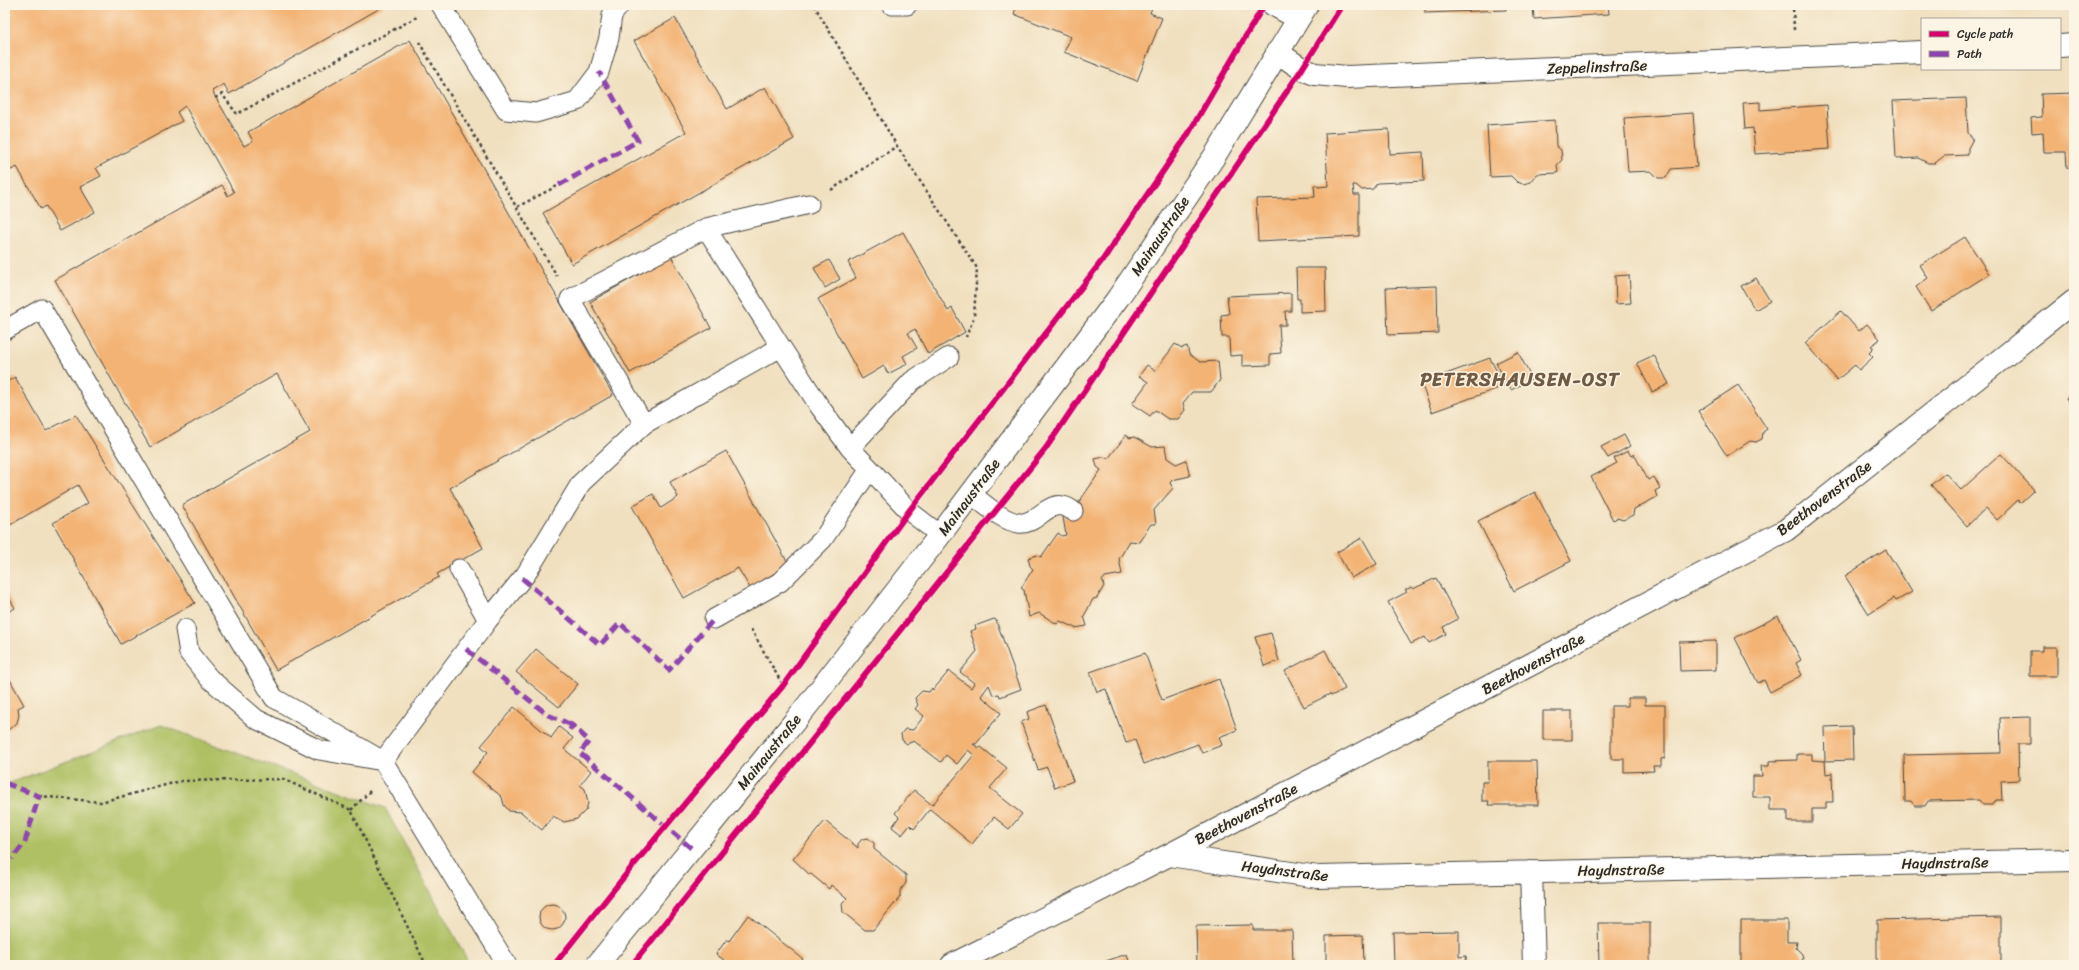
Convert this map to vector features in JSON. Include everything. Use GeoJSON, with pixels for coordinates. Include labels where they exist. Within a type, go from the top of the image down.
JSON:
{"type":"FeatureCollection","features":[{"type":"Feature","properties":{"kind":"street","name":"Mainaustraße"},"geometry":{"type":"LineString","coordinates":[[597,965],[807,706],[940,535],[1118,298],[1214,156],[1302,13]]}},
{"type":"Feature","properties":{"kind":"street"},"geometry":{"type":"LineString","coordinates":[[2061,46],[2074,45]]}},
{"type":"Feature","properties":{"kind":"street","name":"Zeppelinstraße"},"geometry":{"type":"LineString","coordinates":[[1277,52],[1302,69],[1315,74],[1347,77],[1650,65],[1795,56],[1921,52]]}},
{"type":"Feature","properties":{"kind":"street","name":"Beethovenstraße"},"geometry":{"type":"LineString","coordinates":[[952,965],[1169,855],[1786,530],[2074,301]]}},
{"type":"Feature","properties":{"kind":"street","name":"Haydnstraße"},"geometry":{"type":"LineString","coordinates":[[1169,855],[1318,877],[2074,860]]}},
{"type":"Feature","properties":{"kind":"street"},"geometry":{"type":"LineString","coordinates":[[1531,872],[1534,965]]}},
{"type":"Feature","properties":{"kind":"lane"},"geometry":{"type":"LineString","coordinates":[[441,5],[506,110],[536,113],[577,100],[599,72],[609,38],[614,8]]}},
{"type":"Feature","properties":{"kind":"lane"},"geometry":{"type":"LineString","coordinates":[[892,5],[907,5]]}},
{"type":"Feature","properties":{"kind":"lane"},"geometry":{"type":"LineString","coordinates":[[1271,5],[1302,13]]}},
{"type":"Feature","properties":{"kind":"lane"},"geometry":{"type":"LineString","coordinates":[[644,424],[570,299],[706,228],[809,204]]}},
{"type":"Feature","properties":{"kind":"lane"},"geometry":{"type":"LineString","coordinates":[[706,228],[820,407],[850,448],[909,511],[940,535]]}},
{"type":"Feature","properties":{"kind":"lane"},"geometry":{"type":"LineString","coordinates":[[5,330],[42,309],[274,698],[383,761],[507,965]]}},
{"type":"Feature","properties":{"kind":"lane"},"geometry":{"type":"LineString","coordinates":[[383,761],[488,620],[526,574],[581,483],[644,424],[781,347]]}},
{"type":"Feature","properties":{"kind":"lane"},"geometry":{"type":"LineString","coordinates":[[850,448],[912,381],[949,357]]}},
{"type":"Feature","properties":{"kind":"lane"},"geometry":{"type":"LineString","coordinates":[[714,619],[780,582],[823,540],[870,469]]}},
{"type":"Feature","properties":{"kind":"lane"},"geometry":{"type":"LineString","coordinates":[[971,494],[1004,518],[1020,524],[1033,520],[1055,506],[1068,507],[1073,511]]}},
{"type":"Feature","properties":{"kind":"lane"},"geometry":{"type":"LineString","coordinates":[[459,569],[488,620]]}},
{"type":"Feature","properties":{"kind":"lane"},"geometry":{"type":"LineString","coordinates":[[185,629],[190,653],[209,678],[256,719],[319,750],[383,761]]}},
{"type":"Feature","properties":{"kind":"path"},"geometry":{"type":"LineString","coordinates":[[814,5],[897,146],[977,268],[974,318],[967,336],[949,357]]}},
{"type":"Feature","properties":{"kind":"path"},"geometry":{"type":"LineString","coordinates":[[1766,5],[1793,7],[1795,56]]}},
{"type":"Feature","properties":{"kind":"path"},"geometry":{"type":"LineString","coordinates":[[215,98],[222,94],[237,114],[418,16]]}},
{"type":"Feature","properties":{"kind":"path"},"geometry":{"type":"LineString","coordinates":[[419,42],[570,299]]}},
{"type":"Feature","properties":{"kind":"path"},"geometry":{"type":"LineString","coordinates":[[809,204],[897,146]]}},
{"type":"Feature","properties":{"kind":"path"},"geometry":{"type":"LineString","coordinates":[[517,207],[559,185]]}},
{"type":"Feature","properties":{"kind":"path"},"geometry":{"type":"LineString","coordinates":[[738,606],[782,687],[807,706]]}},
{"type":"Feature","properties":{"kind":"path"},"geometry":{"type":"LineString","coordinates":[[39,796],[101,802],[181,781],[283,779],[351,810],[426,965]]}},
{"type":"Feature","properties":{"kind":"green space"},"geometry":{"type":"Polygon","coordinates":[[[161,725],[385,808],[470,965],[5,965],[5,785],[161,725]]]}},
{"type":"Feature","properties":{"kind":"building"},"geometry":{"type":"Polygon","coordinates":[[[5,5],[384,6],[229,94],[224,84],[212,91],[244,146],[253,141],[248,132],[410,40],[613,395],[450,488],[483,548],[437,574],[439,577],[276,670],[182,505],[310,432],[277,374],[150,447],[55,280],[222,185],[228,196],[234,192],[185,106],[177,112],[182,121],[96,168],[101,176],[80,187],[95,212],[60,231],[46,206],[41,209],[17,167],[9,171],[5,164],[5,5]]]}},
{"type":"Feature","properties":{"kind":"building"},"geometry":{"type":"Polygon","coordinates":[[[1017,5],[1153,5],[1150,13],[1162,18],[1137,81],[1064,52],[1071,37],[1014,14],[1017,5]]]}},
{"type":"Feature","properties":{"kind":"building"},"geometry":{"type":"Polygon","coordinates":[[[1425,5],[1506,5],[1506,10],[1425,13],[1425,5]]]}},
{"type":"Feature","properties":{"kind":"building"},"geometry":{"type":"Polygon","coordinates":[[[1533,5],[1608,5],[1609,14],[1534,19],[1533,5]]]}},
{"type":"Feature","properties":{"kind":"building"},"geometry":{"type":"Polygon","coordinates":[[[675,18],[727,109],[765,87],[794,139],[572,264],[543,213],[686,132],[634,41],[675,18]]]}},
{"type":"Feature","properties":{"kind":"building"},"geometry":{"type":"Polygon","coordinates":[[[2074,93],[2074,168],[2067,168],[2066,152],[2044,152],[2043,132],[2032,133],[2031,118],[2042,117],[2041,94],[2074,93]]]}},
{"type":"Feature","properties":{"kind":"building"},"geometry":{"type":"Polygon","coordinates":[[[1966,98],[1968,133],[1973,139],[1968,148],[1968,155],[1944,156],[1935,163],[1928,163],[1918,158],[1896,159],[1893,101],[1966,98]]]}},
{"type":"Feature","properties":{"kind":"building"},"geometry":{"type":"Polygon","coordinates":[[[1760,102],[1760,110],[1827,105],[1830,149],[1755,154],[1753,128],[1745,129],[1743,103],[1760,102]]]}},
{"type":"Feature","properties":{"kind":"building"},"geometry":{"type":"Polygon","coordinates":[[[1693,113],[1697,167],[1671,169],[1666,178],[1658,178],[1651,171],[1628,172],[1624,118],[1693,113]]]}},
{"type":"Feature","properties":{"kind":"building"},"geometry":{"type":"Polygon","coordinates":[[[1555,120],[1556,146],[1561,150],[1562,160],[1557,165],[1558,173],[1537,174],[1531,182],[1523,184],[1517,182],[1511,176],[1490,177],[1487,125],[1555,120]]]}},
{"type":"Feature","properties":{"kind":"building"},"geometry":{"type":"Polygon","coordinates":[[[1389,129],[1390,154],[1423,152],[1424,181],[1377,183],[1373,189],[1362,190],[1356,185],[1353,185],[1354,195],[1359,195],[1359,236],[1258,241],[1256,199],[1315,197],[1314,185],[1318,185],[1318,187],[1328,186],[1325,133],[1389,129]]]}},
{"type":"Feature","properties":{"kind":"building"},"geometry":{"type":"Polygon","coordinates":[[[903,232],[948,311],[952,308],[965,332],[928,354],[915,329],[908,333],[917,348],[903,356],[907,364],[888,374],[884,366],[862,379],[818,299],[856,278],[848,262],[903,232]]]}},
{"type":"Feature","properties":{"kind":"building"},"geometry":{"type":"Polygon","coordinates":[[[1965,237],[1989,274],[1931,311],[1916,287],[1928,278],[1920,265],[1965,237]]]}},
{"type":"Feature","properties":{"kind":"building"},"geometry":{"type":"Polygon","coordinates":[[[671,256],[711,328],[630,373],[590,302],[671,256]]]}},
{"type":"Feature","properties":{"kind":"building"},"geometry":{"type":"Polygon","coordinates":[[[829,260],[840,279],[825,288],[814,268],[829,260]]]}},
{"type":"Feature","properties":{"kind":"building"},"geometry":{"type":"Polygon","coordinates":[[[1296,268],[1325,268],[1326,311],[1300,312],[1300,299],[1297,299],[1296,268]]]}},
{"type":"Feature","properties":{"kind":"building"},"geometry":{"type":"Polygon","coordinates":[[[1629,275],[1631,303],[1616,304],[1615,276],[1629,275]]]}},
{"type":"Feature","properties":{"kind":"building"},"geometry":{"type":"Polygon","coordinates":[[[1756,278],[1770,301],[1755,310],[1741,286],[1756,278]]]}},
{"type":"Feature","properties":{"kind":"building"},"geometry":{"type":"Polygon","coordinates":[[[1437,286],[1438,333],[1388,335],[1386,288],[1437,286]]]}},
{"type":"Feature","properties":{"kind":"building"},"geometry":{"type":"Polygon","coordinates":[[[1291,293],[1291,311],[1285,311],[1286,325],[1279,325],[1281,353],[1270,354],[1270,365],[1242,366],[1242,355],[1230,356],[1229,337],[1222,337],[1221,315],[1229,314],[1227,296],[1291,293]]]}},
{"type":"Feature","properties":{"kind":"building"},"geometry":{"type":"Polygon","coordinates":[[[1841,311],[1859,331],[1867,324],[1880,339],[1871,346],[1874,348],[1869,353],[1873,357],[1859,370],[1855,365],[1837,380],[1805,343],[1841,311]]]}},
{"type":"Feature","properties":{"kind":"building"},"geometry":{"type":"Polygon","coordinates":[[[1175,344],[1182,348],[1187,346],[1189,354],[1200,362],[1218,361],[1220,380],[1211,392],[1192,392],[1183,403],[1185,410],[1178,419],[1168,419],[1155,410],[1150,416],[1132,404],[1148,382],[1139,376],[1147,365],[1155,371],[1175,344]]]}},
{"type":"Feature","properties":{"kind":"building"},"geometry":{"type":"Polygon","coordinates":[[[1518,352],[1532,379],[1511,390],[1496,363],[1518,352]]]}},
{"type":"Feature","properties":{"kind":"building"},"geometry":{"type":"Polygon","coordinates":[[[1654,355],[1669,384],[1652,392],[1637,363],[1654,355]]]}},
{"type":"Feature","properties":{"kind":"building"},"geometry":{"type":"Polygon","coordinates":[[[1490,358],[1504,386],[1432,412],[1421,383],[1490,358]]]}},
{"type":"Feature","properties":{"kind":"building"},"geometry":{"type":"Polygon","coordinates":[[[15,377],[46,431],[76,415],[195,603],[121,644],[53,523],[88,503],[78,485],[10,525],[7,520],[5,521],[5,383],[15,377]]]}},
{"type":"Feature","properties":{"kind":"building"},"geometry":{"type":"Polygon","coordinates":[[[1738,385],[1767,429],[1763,432],[1762,439],[1756,442],[1750,441],[1727,456],[1698,411],[1738,385]]]}},
{"type":"Feature","properties":{"kind":"building"},"geometry":{"type":"Polygon","coordinates":[[[2074,392],[2074,409],[2066,398],[2074,392]]]}},
{"type":"Feature","properties":{"kind":"building"},"geometry":{"type":"Polygon","coordinates":[[[1126,435],[1130,438],[1134,437],[1152,447],[1165,446],[1167,458],[1176,464],[1186,460],[1190,476],[1172,480],[1170,483],[1173,488],[1154,510],[1156,524],[1151,524],[1139,542],[1130,541],[1119,559],[1122,574],[1105,577],[1102,581],[1104,586],[1097,598],[1093,599],[1084,616],[1087,626],[1075,628],[1060,621],[1057,624],[1039,613],[1029,617],[1024,590],[1021,588],[1033,569],[1030,566],[1028,558],[1037,555],[1041,557],[1058,533],[1062,536],[1066,535],[1063,517],[1083,513],[1082,509],[1077,505],[1101,470],[1097,467],[1095,459],[1104,457],[1108,459],[1126,435]]]}},
{"type":"Feature","properties":{"kind":"building"},"geometry":{"type":"Polygon","coordinates":[[[1624,435],[1630,446],[1608,458],[1601,447],[1624,435]]]}},
{"type":"Feature","properties":{"kind":"building"},"geometry":{"type":"Polygon","coordinates":[[[726,451],[789,565],[750,588],[738,568],[684,598],[632,506],[653,494],[661,508],[678,497],[670,482],[726,451]]]}},
{"type":"Feature","properties":{"kind":"building"},"geometry":{"type":"Polygon","coordinates":[[[1628,451],[1631,456],[1634,454],[1648,480],[1654,477],[1660,488],[1655,491],[1657,497],[1634,509],[1633,515],[1623,520],[1617,518],[1613,520],[1591,477],[1617,463],[1614,458],[1628,451]]]}},
{"type":"Feature","properties":{"kind":"building"},"geometry":{"type":"Polygon","coordinates":[[[2001,454],[2034,490],[2020,503],[2018,500],[1997,520],[1986,508],[1967,526],[1931,485],[1945,473],[1961,490],[2001,454]]]}},
{"type":"Feature","properties":{"kind":"building"},"geometry":{"type":"Polygon","coordinates":[[[1535,492],[1571,561],[1514,591],[1478,521],[1535,492]]]}},
{"type":"Feature","properties":{"kind":"building"},"geometry":{"type":"Polygon","coordinates":[[[1362,538],[1377,564],[1351,578],[1337,552],[1362,538]]]}},
{"type":"Feature","properties":{"kind":"building"},"geometry":{"type":"Polygon","coordinates":[[[1886,550],[1912,592],[1896,601],[1894,598],[1869,614],[1845,576],[1886,550]]]}},
{"type":"Feature","properties":{"kind":"building"},"geometry":{"type":"Polygon","coordinates":[[[1436,578],[1458,619],[1443,627],[1446,634],[1429,643],[1425,637],[1411,644],[1388,602],[1407,592],[1405,590],[1412,587],[1413,589],[1436,578]]]}},
{"type":"Feature","properties":{"kind":"building"},"geometry":{"type":"Polygon","coordinates":[[[5,590],[15,608],[5,614],[5,590]]]}},
{"type":"Feature","properties":{"kind":"building"},"geometry":{"type":"Polygon","coordinates":[[[1778,616],[1801,660],[1796,663],[1802,675],[1770,692],[1764,680],[1758,683],[1735,638],[1778,616]]]}},
{"type":"Feature","properties":{"kind":"building"},"geometry":{"type":"Polygon","coordinates":[[[994,619],[996,620],[1021,689],[1000,697],[999,694],[993,695],[989,685],[981,696],[1001,713],[976,744],[973,744],[979,748],[981,747],[1007,768],[990,788],[1022,814],[1009,829],[994,817],[972,844],[930,809],[914,829],[910,825],[902,835],[892,827],[899,817],[895,813],[914,790],[932,805],[974,755],[968,750],[957,764],[946,755],[941,762],[914,741],[907,744],[902,740],[901,734],[905,729],[913,730],[924,716],[915,709],[918,705],[915,698],[922,691],[929,692],[932,688],[933,690],[949,671],[971,688],[974,683],[960,672],[977,651],[970,631],[976,629],[975,626],[994,619]]]}},
{"type":"Feature","properties":{"kind":"building"},"geometry":{"type":"Polygon","coordinates":[[[1271,633],[1279,661],[1264,666],[1255,637],[1271,633]]]}},
{"type":"Feature","properties":{"kind":"building"},"geometry":{"type":"Polygon","coordinates":[[[1716,641],[1716,670],[1680,671],[1679,642],[1716,641]]]}},
{"type":"Feature","properties":{"kind":"building"},"geometry":{"type":"Polygon","coordinates":[[[2042,647],[2057,647],[2057,676],[2030,676],[2030,651],[2042,651],[2042,647]]]}},
{"type":"Feature","properties":{"kind":"building"},"geometry":{"type":"Polygon","coordinates":[[[536,649],[578,684],[559,707],[516,672],[536,649]]]}},
{"type":"Feature","properties":{"kind":"building"},"geometry":{"type":"Polygon","coordinates":[[[1325,650],[1345,689],[1331,696],[1330,694],[1304,707],[1285,671],[1325,650]]]}},
{"type":"Feature","properties":{"kind":"building"},"geometry":{"type":"Polygon","coordinates":[[[1145,653],[1162,700],[1219,679],[1237,730],[1219,737],[1222,745],[1202,753],[1198,744],[1144,764],[1135,740],[1126,743],[1106,689],[1097,692],[1090,672],[1145,653]]]}},
{"type":"Feature","properties":{"kind":"building"},"geometry":{"type":"Polygon","coordinates":[[[5,671],[24,705],[18,708],[19,715],[17,723],[5,732],[5,671]]]}},
{"type":"Feature","properties":{"kind":"building"},"geometry":{"type":"Polygon","coordinates":[[[1628,698],[1645,698],[1645,705],[1665,705],[1665,758],[1661,759],[1661,766],[1653,766],[1654,771],[1624,772],[1624,759],[1611,759],[1611,706],[1628,706],[1628,698]]]}},
{"type":"Feature","properties":{"kind":"building"},"geometry":{"type":"Polygon","coordinates":[[[1046,705],[1073,781],[1055,788],[1047,767],[1038,770],[1021,722],[1029,719],[1027,712],[1046,705]]]}},
{"type":"Feature","properties":{"kind":"building"},"geometry":{"type":"Polygon","coordinates":[[[514,707],[551,738],[559,727],[573,738],[564,749],[591,771],[580,785],[585,789],[588,803],[586,810],[577,819],[564,822],[553,816],[542,830],[521,812],[509,811],[504,805],[502,797],[472,772],[488,752],[481,746],[514,707]]]}},
{"type":"Feature","properties":{"kind":"building"},"geometry":{"type":"Polygon","coordinates":[[[1543,711],[1572,711],[1572,740],[1543,740],[1543,711]]]}},
{"type":"Feature","properties":{"kind":"building"},"geometry":{"type":"Polygon","coordinates":[[[2030,717],[2030,744],[2018,744],[2019,780],[2001,781],[2002,800],[1996,800],[1993,805],[1983,805],[1979,800],[1928,801],[1925,806],[1915,806],[1911,801],[1905,801],[1904,755],[2001,753],[2000,718],[2030,717]]]}},
{"type":"Feature","properties":{"kind":"building"},"geometry":{"type":"Polygon","coordinates":[[[1852,726],[1853,760],[1825,761],[1824,727],[1852,726]]]}},
{"type":"Feature","properties":{"kind":"building"},"geometry":{"type":"Polygon","coordinates":[[[1797,754],[1812,754],[1812,760],[1825,761],[1826,774],[1832,773],[1833,802],[1826,802],[1826,809],[1812,809],[1812,822],[1788,822],[1788,810],[1770,810],[1770,797],[1753,797],[1753,776],[1762,776],[1761,766],[1769,766],[1769,761],[1797,760],[1797,754]]]}},
{"type":"Feature","properties":{"kind":"building"},"geometry":{"type":"Polygon","coordinates":[[[1488,761],[1537,761],[1538,805],[1488,805],[1489,801],[1482,801],[1482,782],[1488,782],[1488,761]]]}},
{"type":"Feature","properties":{"kind":"building"},"geometry":{"type":"Polygon","coordinates":[[[825,821],[858,848],[858,844],[862,839],[868,838],[874,843],[874,849],[906,875],[906,883],[900,891],[900,897],[873,930],[865,930],[843,912],[842,903],[847,898],[831,885],[829,889],[809,874],[793,859],[825,821]]]}},
{"type":"Feature","properties":{"kind":"building"},"geometry":{"type":"Polygon","coordinates":[[[552,904],[561,908],[565,917],[561,926],[552,930],[543,926],[539,917],[543,908],[552,904]]]}},
{"type":"Feature","properties":{"kind":"building"},"geometry":{"type":"Polygon","coordinates":[[[748,915],[803,959],[798,965],[727,965],[723,962],[725,961],[716,954],[727,939],[729,941],[748,915]]]}},
{"type":"Feature","properties":{"kind":"building"},"geometry":{"type":"Polygon","coordinates":[[[2001,917],[2001,965],[1877,965],[1877,920],[2001,917]]]}},
{"type":"Feature","properties":{"kind":"building"},"geometry":{"type":"Polygon","coordinates":[[[1741,920],[1787,920],[1787,942],[1797,942],[1796,948],[1802,954],[1803,959],[1797,965],[1741,965],[1741,920]]]}},
{"type":"Feature","properties":{"kind":"building"},"geometry":{"type":"Polygon","coordinates":[[[1598,923],[1650,923],[1650,965],[1599,965],[1598,923]]]}},
{"type":"Feature","properties":{"kind":"building"},"geometry":{"type":"Polygon","coordinates":[[[1253,925],[1253,930],[1292,930],[1293,964],[1197,965],[1196,926],[1253,925]]]}},
{"type":"Feature","properties":{"kind":"building"},"geometry":{"type":"Polygon","coordinates":[[[1459,931],[1459,957],[1466,956],[1467,965],[1394,965],[1393,932],[1459,931]]]}},
{"type":"Feature","properties":{"kind":"building"},"geometry":{"type":"Polygon","coordinates":[[[1363,935],[1364,965],[1326,965],[1326,936],[1363,935]]]}},
{"type":"Feature","properties":{"kind":"building"},"geometry":{"type":"Polygon","coordinates":[[[1127,954],[1130,965],[1094,965],[1127,954]]]}},
{"type":"Feature","properties":{"kind":"marked path"},"geometry":{"type":"LineString","coordinates":[[559,185],[638,141],[599,72]]}},
{"type":"Feature","properties":{"kind":"marked path"},"geometry":{"type":"LineString","coordinates":[[522,578],[600,645],[620,623],[669,670],[714,619]]}},
{"type":"Feature","properties":{"kind":"marked path"},"geometry":{"type":"LineString","coordinates":[[466,649],[548,715],[572,725]]}},
{"type":"Feature","properties":{"kind":"marked path"},"geometry":{"type":"LineString","coordinates":[[570,730],[572,725],[589,741],[580,753],[691,848]]}},
{"type":"Feature","properties":{"kind":"marked path"},"geometry":{"type":"LineString","coordinates":[[5,783],[39,796],[25,842],[12,859]]}},
{"type":"Feature","properties":{"kind":"cycle path"},"geometry":{"type":"LineString","coordinates":[[554,965],[631,868],[782,687],[909,511],[1104,258],[1187,136],[1264,5]]}},
{"type":"Feature","properties":{"kind":"cycle path"},"geometry":{"type":"LineString","coordinates":[[632,965],[1046,448],[1302,69],[1342,5]]}},
{"type":"Feature","properties":{"kind":"district","name":"PETERSHAUSEN-OST"},"geometry":{"type":"Point","coordinates":[1520,379]}}]}
